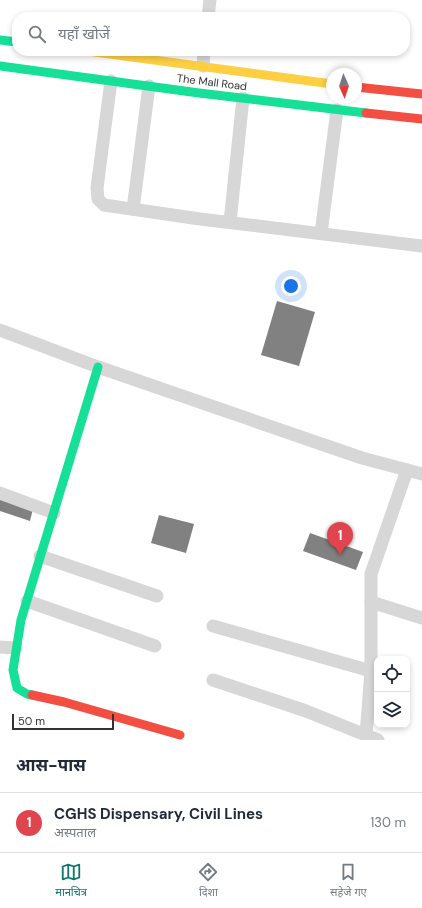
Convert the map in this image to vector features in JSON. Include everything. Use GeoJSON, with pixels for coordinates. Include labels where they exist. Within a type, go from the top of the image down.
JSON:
{"type":"FeatureCollection","features":[{"type":"Feature","properties":{"kind":"main road"},"geometry":{"type":"LineString","coordinates":[[0,40],[12,41]]}},
{"type":"Feature","properties":{"kind":"main road","name":"The Mall Road"},"geometry":{"type":"LineString","coordinates":[[126,56],[326,83]]}},
{"type":"Feature","properties":{"kind":"main road","name":"The Mall Road"},"geometry":{"type":"LineString","coordinates":[[0,66],[337,110],[422,119]]}},
{"type":"Feature","properties":{"kind":"main road"},"geometry":{"type":"LineString","coordinates":[[362,88],[422,94]]}},
{"type":"Feature","properties":{"kind":"main road"},"geometry":{"type":"LineString","coordinates":[[98,367],[21,620],[13,670],[14,679],[17,688],[27,694],[64,702],[180,735]]}},
{"type":"Feature","properties":{"kind":"street"},"geometry":{"type":"LineString","coordinates":[[209,12],[210,0]]}},
{"type":"Feature","properties":{"kind":"street"},"geometry":{"type":"LineString","coordinates":[[203,66],[204,56]]}},
{"type":"Feature","properties":{"kind":"street"},"geometry":{"type":"LineString","coordinates":[[111,81],[97,196],[104,205],[422,246]]}},
{"type":"Feature","properties":{"kind":"street"},"geometry":{"type":"LineString","coordinates":[[133,209],[148,86]]}},
{"type":"Feature","properties":{"kind":"street"},"geometry":{"type":"LineString","coordinates":[[230,222],[243,98]]}},
{"type":"Feature","properties":{"kind":"street"},"geometry":{"type":"LineString","coordinates":[[320,233],[337,110]]}},
{"type":"Feature","properties":{"kind":"street"},"geometry":{"type":"LineString","coordinates":[[0,330],[98,367],[362,458],[422,474]]}},
{"type":"Feature","properties":{"kind":"street"},"geometry":{"type":"LineString","coordinates":[[366,735],[371,671],[371,574],[407,470]]}},
{"type":"Feature","properties":{"kind":"street"},"geometry":{"type":"LineString","coordinates":[[0,493],[54,513]]}},
{"type":"Feature","properties":{"kind":"street"},"geometry":{"type":"LineString","coordinates":[[40,556],[157,596]]}},
{"type":"Feature","properties":{"kind":"street"},"geometry":{"type":"LineString","coordinates":[[27,601],[155,646]]}},
{"type":"Feature","properties":{"kind":"street"},"geometry":{"type":"LineString","coordinates":[[371,602],[422,618]]}},
{"type":"Feature","properties":{"kind":"street"},"geometry":{"type":"LineString","coordinates":[[213,626],[371,671]]}},
{"type":"Feature","properties":{"kind":"street"},"geometry":{"type":"LineString","coordinates":[[0,647],[16,648]]}},
{"type":"Feature","properties":{"kind":"street"},"geometry":{"type":"LineString","coordinates":[[212,680],[306,711],[378,740]]}},
{"type":"Feature","properties":{"kind":"building"},"geometry":{"type":"Polygon","coordinates":[[[277,301],[315,312],[299,366],[261,355],[277,301]]]}},
{"type":"Feature","properties":{"kind":"building"},"geometry":{"type":"Polygon","coordinates":[[[0,499],[33,509],[30,521],[0,511],[0,499]]]}},
{"type":"Feature","properties":{"kind":"building"},"geometry":{"type":"Polygon","coordinates":[[[159,515],[194,524],[186,553],[151,543],[159,515]]]}},
{"type":"Feature","properties":{"kind":"building"},"geometry":{"type":"Polygon","coordinates":[[[310,533],[363,552],[356,570],[303,551],[310,533]]]}},
{"type":"Feature","properties":{"kind":"traffic: fast"},"geometry":{"type":"LineString","coordinates":[[0,40],[12,41]]}},
{"type":"Feature","properties":{"kind":"traffic: fast"},"geometry":{"type":"LineString","coordinates":[[0,66],[199,93],[366,113]]}},
{"type":"Feature","properties":{"kind":"traffic: fast"},"geometry":{"type":"LineString","coordinates":[[32,695],[27,694],[17,688],[13,670],[21,620],[98,367]]}},
{"type":"Feature","properties":{"kind":"traffic: slow"},"geometry":{"type":"LineString","coordinates":[[124,56],[326,83]]}},
{"type":"Feature","properties":{"kind":"traffic: jam"},"geometry":{"type":"LineString","coordinates":[[362,88],[422,94]]}},
{"type":"Feature","properties":{"kind":"traffic: jam"},"geometry":{"type":"LineString","coordinates":[[366,113],[422,119]]}},
{"type":"Feature","properties":{"kind":"traffic: jam"},"geometry":{"type":"LineString","coordinates":[[32,695],[64,702],[180,735]]}},
{"type":"Feature","properties":{"kind":"place","name":"CGHS Dispensary, Civil Lines"},"geometry":{"type":"Point","coordinates":[340,555]}}]}
